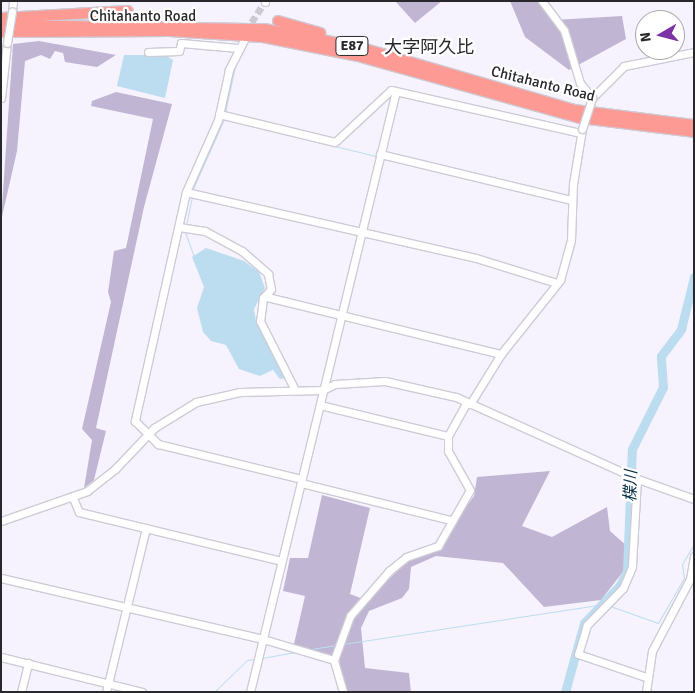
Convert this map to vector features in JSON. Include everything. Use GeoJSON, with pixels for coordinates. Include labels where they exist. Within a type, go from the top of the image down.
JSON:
{"type":"FeatureCollection","features":[{"type":"Feature","properties":{"kind":"highway"},"geometry":{"type":"LineString","coordinates":[[1,18],[128,11]]}},
{"type":"Feature","properties":{"kind":"highway"},"geometry":{"type":"LineString","coordinates":[[278,21],[388,56]]}},
{"type":"Feature","properties":{"kind":"highway","name":"Chitahanto Road"},"geometry":{"type":"LineString","coordinates":[[1,25],[226,26],[296,34],[388,56],[575,110],[694,125]]}},
{"type":"Feature","properties":{"kind":"highway","name":"Chitahanto Road"},"geometry":{"type":"LineString","coordinates":[[1,32],[169,31],[263,37],[366,58],[580,118],[694,132]]}},
{"type":"Feature","properties":{"kind":"street"},"geometry":{"type":"LineString","coordinates":[[1,98],[13,1]]}},
{"type":"Feature","properties":{"kind":"street"},"geometry":{"type":"LineString","coordinates":[[542,1],[564,30],[580,83],[592,98]]}},
{"type":"Feature","properties":{"kind":"street"},"geometry":{"type":"LineString","coordinates":[[244,40],[238,48],[219,114],[186,192],[135,421],[146,437],[191,454],[451,520]]}},
{"type":"Feature","properties":{"kind":"street"},"geometry":{"type":"LineString","coordinates":[[148,52],[179,51],[181,43],[238,48]]}},
{"type":"Feature","properties":{"kind":"street"},"geometry":{"type":"LineString","coordinates":[[343,692],[334,660],[344,627],[367,594],[406,557],[438,546],[471,486],[451,461],[448,436],[501,354],[557,283],[571,240],[572,200],[582,131],[592,98],[624,66],[694,52]]}},
{"type":"Feature","properties":{"kind":"street"},"geometry":{"type":"LineString","coordinates":[[219,114],[335,142],[384,93],[396,91],[582,131]]}},
{"type":"Feature","properties":{"kind":"street"},"geometry":{"type":"LineString","coordinates":[[250,692],[396,91]]}},
{"type":"Feature","properties":{"kind":"street"},"geometry":{"type":"LineString","coordinates":[[380,154],[572,200]]}},
{"type":"Feature","properties":{"kind":"street"},"geometry":{"type":"LineString","coordinates":[[186,192],[360,234],[476,258],[557,283]]}},
{"type":"Feature","properties":{"kind":"street"},"geometry":{"type":"LineString","coordinates":[[179,226],[205,231],[256,262],[270,280],[267,297],[261,304],[260,321],[296,390]]}},
{"type":"Feature","properties":{"kind":"street"},"geometry":{"type":"LineString","coordinates":[[267,297],[501,354]]}},
{"type":"Feature","properties":{"kind":"street"},"geometry":{"type":"LineString","coordinates":[[1,521],[73,498],[106,477],[146,437],[174,413],[206,398],[296,390],[323,390],[335,384],[384,381],[411,384],[468,404],[636,479],[694,499]]}},
{"type":"Feature","properties":{"kind":"street"},"geometry":{"type":"LineString","coordinates":[[320,405],[448,436]]}},
{"type":"Feature","properties":{"kind":"street"},"geometry":{"type":"LineString","coordinates":[[636,479],[632,567],[607,605],[587,625],[578,654],[646,677]]}},
{"type":"Feature","properties":{"kind":"street"},"geometry":{"type":"LineString","coordinates":[[73,498],[79,512],[281,561]]}},
{"type":"Feature","properties":{"kind":"street"},"geometry":{"type":"LineString","coordinates":[[106,692],[146,528]]}},
{"type":"Feature","properties":{"kind":"street"},"geometry":{"type":"LineString","coordinates":[[646,692],[646,677],[652,652],[692,579],[694,556]]}},
{"type":"Feature","properties":{"kind":"street"},"geometry":{"type":"LineString","coordinates":[[1,578],[127,605],[263,639],[334,660]]}},
{"type":"Feature","properties":{"kind":"street"},"geometry":{"type":"LineString","coordinates":[[1,656],[142,692]]}},
{"type":"Feature","properties":{"kind":"street"},"geometry":{"type":"LineString","coordinates":[[21,692],[28,663]]}},
{"type":"Feature","properties":{"kind":"shaded area"},"geometry":{"type":"Polygon","coordinates":[[[395,1],[442,1],[415,23],[395,1]]]}},
{"type":"Feature","properties":{"kind":"shaded area"},"geometry":{"type":"Polygon","coordinates":[[[510,1],[540,1],[553,20],[622,16],[626,39],[569,70],[525,37],[510,1]]]}},
{"type":"Feature","properties":{"kind":"shaded area"},"geometry":{"type":"Polygon","coordinates":[[[39,41],[116,55],[97,67],[65,62],[63,53],[55,51],[50,59],[41,55],[25,61],[17,151],[1,221],[13,44],[39,41]]]}},
{"type":"Feature","properties":{"kind":"shaded area"},"geometry":{"type":"Polygon","coordinates":[[[116,92],[172,104],[144,207],[96,428],[106,431],[94,480],[84,488],[92,440],[82,429],[111,302],[108,292],[114,251],[126,248],[153,119],[91,106],[92,101],[116,92]]]}},
{"type":"Feature","properties":{"kind":"shaded area"},"geometry":{"type":"Polygon","coordinates":[[[550,471],[522,526],[552,537],[607,507],[610,531],[628,547],[626,568],[601,600],[544,607],[503,563],[436,556],[411,567],[409,589],[402,598],[369,611],[361,628],[365,668],[409,673],[411,692],[347,692],[337,659],[294,644],[305,596],[283,591],[290,558],[308,558],[322,495],[370,508],[350,594],[366,600],[414,556],[437,548],[474,496],[477,477],[550,471]]]}},
{"type":"Feature","properties":{"kind":"water"},"geometry":{"type":"Polygon","coordinates":[[[124,55],[165,55],[173,60],[165,98],[117,86],[124,55]]]}},
{"type":"Feature","properties":{"kind":"water"},"geometry":{"type":"Polygon","coordinates":[[[206,248],[244,261],[259,272],[265,288],[254,309],[256,321],[285,378],[280,379],[273,370],[260,376],[239,369],[226,345],[211,341],[203,332],[197,308],[204,287],[192,257],[206,248]]]}},
{"type":"Feature","properties":{"kind":"waterway"},"geometry":{"type":"LineString","coordinates":[[237,62],[241,54]]}},
{"type":"Feature","properties":{"kind":"waterway"},"geometry":{"type":"LineString","coordinates":[[225,113],[235,66]]}},
{"type":"Feature","properties":{"kind":"waterway"},"geometry":{"type":"LineString","coordinates":[[224,119],[376,156]]}},
{"type":"Feature","properties":{"kind":"waterway"},"geometry":{"type":"LineString","coordinates":[[192,191],[224,119]]}},
{"type":"Feature","properties":{"kind":"waterway"},"geometry":{"type":"LineString","coordinates":[[448,174],[568,203]]}},
{"type":"Feature","properties":{"kind":"waterway"},"geometry":{"type":"LineString","coordinates":[[186,225],[192,197]]}},
{"type":"Feature","properties":{"kind":"waterway"},"geometry":{"type":"LineString","coordinates":[[185,232],[194,257]]}},
{"type":"Feature","properties":{"kind":"waterway","name":"楪川"},"geometry":{"type":"LineString","coordinates":[[565,692],[584,623],[620,585],[627,571],[632,449],[663,387],[661,356],[681,329],[694,277]]}},
{"type":"Feature","properties":{"kind":"waterway"},"geometry":{"type":"LineString","coordinates":[[610,606],[658,623],[684,578],[682,564],[694,544]]}},
{"type":"Feature","properties":{"kind":"waterway"},"geometry":{"type":"LineString","coordinates":[[343,644],[603,604]]}},
{"type":"Feature","properties":{"kind":"waterway"},"geometry":{"type":"LineString","coordinates":[[311,649],[337,645]]}},
{"type":"Feature","properties":{"kind":"waterway"},"geometry":{"type":"LineString","coordinates":[[262,658],[295,652]]}},
{"type":"Feature","properties":{"kind":"waterway"},"geometry":{"type":"LineString","coordinates":[[214,692],[247,660],[255,659]]}},
{"type":"Feature","properties":{"kind":"tunnel"},"geometry":{"type":"LineString","coordinates":[[246,31],[265,2]]}},
{"type":"Feature","properties":{"kind":"district","name":"大字阿久比"},"geometry":{"type":"Point","coordinates":[429,47]}}]}
